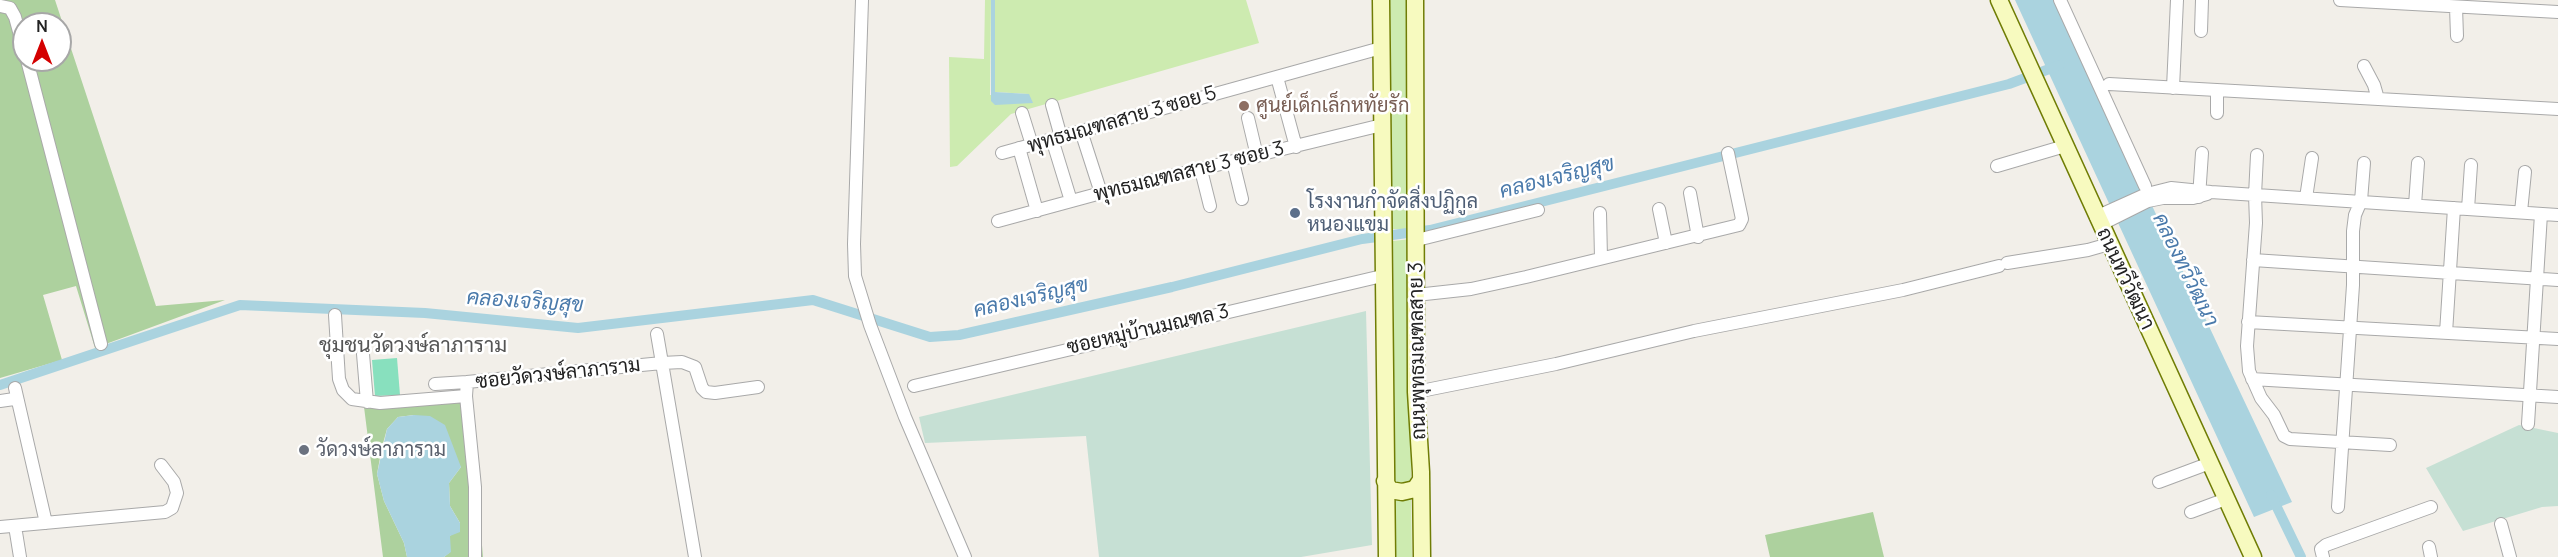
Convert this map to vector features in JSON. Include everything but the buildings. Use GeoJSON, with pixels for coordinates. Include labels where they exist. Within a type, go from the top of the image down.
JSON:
{"type":"FeatureCollection","features":[{"type":"Feature","properties":{"kind":"main road","name":"ถนนพุทธมณฑลสาย 3"},"geometry":{"type":"LineString","coordinates":[[1381,0],[1387,557]]}},
{"type":"Feature","properties":{"kind":"main road","name":"ถนนพุทธมณฑลสาย 3"},"geometry":{"type":"LineString","coordinates":[[1415,0],[1416,392],[1422,557]]}},
{"type":"Feature","properties":{"kind":"main road","name":"ถนนทวีวัฒนา"},"geometry":{"type":"LineString","coordinates":[[2003,1],[2098,221],[2226,499],[2246,554]]}},
{"type":"Feature","properties":{"kind":"main road"},"geometry":{"type":"LineString","coordinates":[[1385,481],[1390,490],[1402,492],[1415,489],[1421,480]]}},
{"type":"Feature","properties":{"kind":"street"},"geometry":{"type":"LineString","coordinates":[[862,0],[855,276],[870,325],[904,417],[965,557]]}},
{"type":"Feature","properties":{"kind":"street"},"geometry":{"type":"LineString","coordinates":[[2060,0],[2147,193]]}},
{"type":"Feature","properties":{"kind":"street"},"geometry":{"type":"LineString","coordinates":[[2173,88],[2177,0]]}},
{"type":"Feature","properties":{"kind":"street"},"geometry":{"type":"LineString","coordinates":[[2201,31],[2202,0]]}},
{"type":"Feature","properties":{"kind":"street"},"geometry":{"type":"LineString","coordinates":[[2340,0],[2558,12]]}},
{"type":"Feature","properties":{"kind":"street"},"geometry":{"type":"LineString","coordinates":[[2456,6],[2457,36]]}},
{"type":"Feature","properties":{"kind":"street","name":"พุทธมณฑลสาย 3 ซอย 5"},"geometry":{"type":"LineString","coordinates":[[1002,153],[1381,48]]}},
{"type":"Feature","properties":{"kind":"street"},"geometry":{"type":"LineString","coordinates":[[2364,66],[2378,99]]}},
{"type":"Feature","properties":{"kind":"street"},"geometry":{"type":"LineString","coordinates":[[30,72],[101,344]]}},
{"type":"Feature","properties":{"kind":"street"},"geometry":{"type":"LineString","coordinates":[[1277,77],[1296,147]]}},
{"type":"Feature","properties":{"kind":"street"},"geometry":{"type":"LineString","coordinates":[[2109,84],[2558,109]]}},
{"type":"Feature","properties":{"kind":"street"},"geometry":{"type":"LineString","coordinates":[[2217,90],[2217,113]]}},
{"type":"Feature","properties":{"kind":"street"},"geometry":{"type":"LineString","coordinates":[[1052,105],[1071,201]]}},
{"type":"Feature","properties":{"kind":"street"},"geometry":{"type":"LineString","coordinates":[[1022,113],[1025,147],[1037,211]]}},
{"type":"Feature","properties":{"kind":"street"},"geometry":{"type":"LineString","coordinates":[[1248,118],[1257,156]]}},
{"type":"Feature","properties":{"kind":"street","name":"พุทธมณฑลสาย 3 ซอย 3"},"geometry":{"type":"LineString","coordinates":[[998,221],[1101,193],[1382,125]]}},
{"type":"Feature","properties":{"kind":"street"},"geometry":{"type":"LineString","coordinates":[[1081,131],[1101,193]]}},
{"type":"Feature","properties":{"kind":"street"},"geometry":{"type":"LineString","coordinates":[[1997,166],[2065,146]]}},
{"type":"Feature","properties":{"kind":"street"},"geometry":{"type":"LineString","coordinates":[[2202,153],[2203,193]]}},
{"type":"Feature","properties":{"kind":"street"},"geometry":{"type":"LineString","coordinates":[[2257,155],[2256,223],[2248,322],[2248,362],[2252,379],[2284,436],[2290,439],[2390,445]]}},
{"type":"Feature","properties":{"kind":"street"},"geometry":{"type":"LineString","coordinates":[[1416,295],[1471,289],[1698,237],[1742,223],[1729,157]]}},
{"type":"Feature","properties":{"kind":"street"},"geometry":{"type":"LineString","coordinates":[[2306,198],[2312,158]]}},
{"type":"Feature","properties":{"kind":"street"},"geometry":{"type":"LineString","coordinates":[[1233,162],[1242,199]]}},
{"type":"Feature","properties":{"kind":"street"},"geometry":{"type":"LineString","coordinates":[[2338,507],[2344,384],[2354,267],[2355,215],[2361,201],[2364,163]]}},
{"type":"Feature","properties":{"kind":"street"},"geometry":{"type":"LineString","coordinates":[[2415,204],[2418,163]]}},
{"type":"Feature","properties":{"kind":"street"},"geometry":{"type":"LineString","coordinates":[[2468,209],[2471,165]]}},
{"type":"Feature","properties":{"kind":"street"},"geometry":{"type":"LineString","coordinates":[[1201,170],[1210,206]]}},
{"type":"Feature","properties":{"kind":"street"},"geometry":{"type":"LineString","coordinates":[[2521,212],[2525,172]]}},
{"type":"Feature","properties":{"kind":"street"},"geometry":{"type":"LineString","coordinates":[[2098,221],[2147,193],[2170,188],[2203,193],[2415,204],[2558,215]]}},
{"type":"Feature","properties":{"kind":"street"},"geometry":{"type":"LineString","coordinates":[[1690,193],[1698,237]]}},
{"type":"Feature","properties":{"kind":"street"},"geometry":{"type":"LineString","coordinates":[[2446,333],[2454,208]]}},
{"type":"Feature","properties":{"kind":"street"},"geometry":{"type":"LineString","coordinates":[[1659,209],[1666,243]]}},
{"type":"Feature","properties":{"kind":"street"},"geometry":{"type":"LineString","coordinates":[[1417,235],[1538,210]]}},
{"type":"Feature","properties":{"kind":"street"},"geometry":{"type":"LineString","coordinates":[[1600,213],[1601,258]]}},
{"type":"Feature","properties":{"kind":"street"},"geometry":{"type":"LineString","coordinates":[[2528,424],[2541,214]]}},
{"type":"Feature","properties":{"kind":"street"},"geometry":{"type":"LineString","coordinates":[[1416,392],[1903,290],[2003,265],[2088,250],[2109,244]]}},
{"type":"Feature","properties":{"kind":"street"},"geometry":{"type":"LineString","coordinates":[[2253,260],[2558,280]]}},
{"type":"Feature","properties":{"kind":"street","name":"ซอยหมู่บ้านมณฑล 3"},"geometry":{"type":"LineString","coordinates":[[914,386],[1383,276]]}},
{"type":"Feature","properties":{"kind":"street"},"geometry":{"type":"LineString","coordinates":[[335,315],[339,379],[343,390],[352,399],[367,402],[424,401],[466,396]]}},
{"type":"Feature","properties":{"kind":"street"},"geometry":{"type":"LineString","coordinates":[[2248,322],[2558,339]]}},
{"type":"Feature","properties":{"kind":"street"},"geometry":{"type":"LineString","coordinates":[[657,334],[662,363],[682,362],[694,367],[702,388],[706,392],[758,387]]}},
{"type":"Feature","properties":{"kind":"street"},"geometry":{"type":"LineString","coordinates":[[363,354],[367,402]]}},
{"type":"Feature","properties":{"kind":"street","name":"ซอยวัดวงษ์ลาภาราม"},"geometry":{"type":"LineString","coordinates":[[476,557],[467,382],[662,363],[695,557]]}},
{"type":"Feature","properties":{"kind":"street"},"geometry":{"type":"LineString","coordinates":[[2252,379],[2558,397]]}},
{"type":"Feature","properties":{"kind":"street"},"geometry":{"type":"LineString","coordinates":[[435,384],[467,382]]}},
{"type":"Feature","properties":{"kind":"street"},"geometry":{"type":"LineString","coordinates":[[15,388],[46,523]]}},
{"type":"Feature","properties":{"kind":"street"},"geometry":{"type":"LineString","coordinates":[[0,400],[18,401]]}},
{"type":"Feature","properties":{"kind":"street"},"geometry":{"type":"LineString","coordinates":[[2159,482],[2210,463]]}},
{"type":"Feature","properties":{"kind":"street"},"geometry":{"type":"LineString","coordinates":[[0,527],[169,510],[175,503],[176,487],[161,465]]}},
{"type":"Feature","properties":{"kind":"street"},"geometry":{"type":"LineString","coordinates":[[2191,512],[2226,499]]}},
{"type":"Feature","properties":{"kind":"street"},"geometry":{"type":"LineString","coordinates":[[2322,557],[2321,549],[2326,545],[2430,507]]}},
{"type":"Feature","properties":{"kind":"street"},"geometry":{"type":"LineString","coordinates":[[2501,524],[2510,557]]}},
{"type":"Feature","properties":{"kind":"street"},"geometry":{"type":"LineString","coordinates":[[15,526],[20,557]]}},
{"type":"Feature","properties":{"kind":"green space"},"geometry":{"type":"Polygon","coordinates":[[[0,0],[55,0],[59,12],[12,12],[12,72],[72,72],[72,52],[156,306],[225,300],[95,348],[76,286],[43,295],[62,360],[0,378],[0,0]]]}},
{"type":"Feature","properties":{"kind":"green space"},"geometry":{"type":"Polygon","coordinates":[[[985,0],[991,0],[990,95],[1028,94],[995,92],[995,0],[1246,0],[1259,43],[1011,114],[957,166],[950,167],[949,57],[984,59],[985,0]]]}},
{"type":"Feature","properties":{"kind":"green space"},"geometry":{"type":"Polygon","coordinates":[[[1390,0],[1408,0],[1411,229],[1391,229],[1390,0]]]}},
{"type":"Feature","properties":{"kind":"green space"},"geometry":{"type":"Polygon","coordinates":[[[1411,239],[1411,480],[1407,486],[1400,488],[1395,480],[1393,241],[1411,239]]]}},
{"type":"Feature","properties":{"kind":"green space"},"geometry":{"type":"Polygon","coordinates":[[[1366,311],[1372,545],[1301,557],[1099,557],[1086,436],[925,443],[919,417],[1366,311]]]}},
{"type":"Feature","properties":{"kind":"green space"},"geometry":{"type":"Polygon","coordinates":[[[397,358],[400,395],[375,396],[372,360],[397,358]]]}},
{"type":"Feature","properties":{"kind":"green space"},"geometry":{"type":"Polygon","coordinates":[[[469,392],[483,557],[444,557],[450,552],[450,536],[460,523],[450,506],[449,483],[461,467],[414,415],[398,417],[387,429],[382,447],[377,474],[384,501],[404,543],[407,557],[383,557],[363,399],[469,392]]]}},
{"type":"Feature","properties":{"kind":"green space"},"geometry":{"type":"Polygon","coordinates":[[[2519,425],[2558,433],[2558,506],[2542,507],[2463,531],[2426,468],[2519,425]]]}},
{"type":"Feature","properties":{"kind":"green space"},"geometry":{"type":"Polygon","coordinates":[[[1393,497],[1400,500],[1411,497],[1412,557],[1394,557],[1393,497]]]}},
{"type":"Feature","properties":{"kind":"green space"},"geometry":{"type":"Polygon","coordinates":[[[1873,512],[1884,557],[1770,557],[1765,535],[1873,512]]]}},
{"type":"Feature","properties":{"kind":"water"},"geometry":{"type":"Polygon","coordinates":[[[991,0],[995,0],[995,92],[1029,94],[1033,103],[995,105],[991,101],[991,0]]]}},
{"type":"Feature","properties":{"kind":"water"},"geometry":{"type":"Polygon","coordinates":[[[2015,0],[2059,0],[2129,157],[2292,502],[2254,517],[2015,0]]]}},
{"type":"Feature","properties":{"kind":"water"},"geometry":{"type":"Polygon","coordinates":[[[430,416],[445,425],[461,467],[449,483],[450,506],[460,523],[460,532],[450,536],[451,552],[444,557],[407,557],[404,543],[384,501],[377,474],[387,429],[398,417],[430,416]]]}},
{"type":"Feature","properties":{"kind":"waterway","name":"คลองเจริญสุข"},"geometry":{"type":"LineString","coordinates":[[0,385],[240,305],[425,313],[578,328],[813,300],[930,337],[959,335],[1172,287],[1362,239],[1430,230],[2009,84],[2060,65]]}},
{"type":"Feature","properties":{"kind":"waterway","name":"คลองทวีวัฒนา"},"geometry":{"type":"LineString","coordinates":[[2271,495],[2301,557]]}},
{"type":"Feature","properties":{"kind":"place","name":"ศูนย์เด็กเล็กหทัยรัก"},"geometry":{"type":"Point","coordinates":[1244,106]}},
{"type":"Feature","properties":{"kind":"place","name":"โรงงานกำจัดสิ่งปฏิกูล หนองแขม"},"geometry":{"type":"Point","coordinates":[1295,213]}},
{"type":"Feature","properties":{"kind":"place","name":"วัดวงษ์ลาภาราม"},"geometry":{"type":"Point","coordinates":[304,450]}},
{"type":"Feature","properties":{"kind":"district","name":"ชุมชนวัดวงษ์ลาภาราม"},"geometry":{"type":"Point","coordinates":[413,346]}}]}
